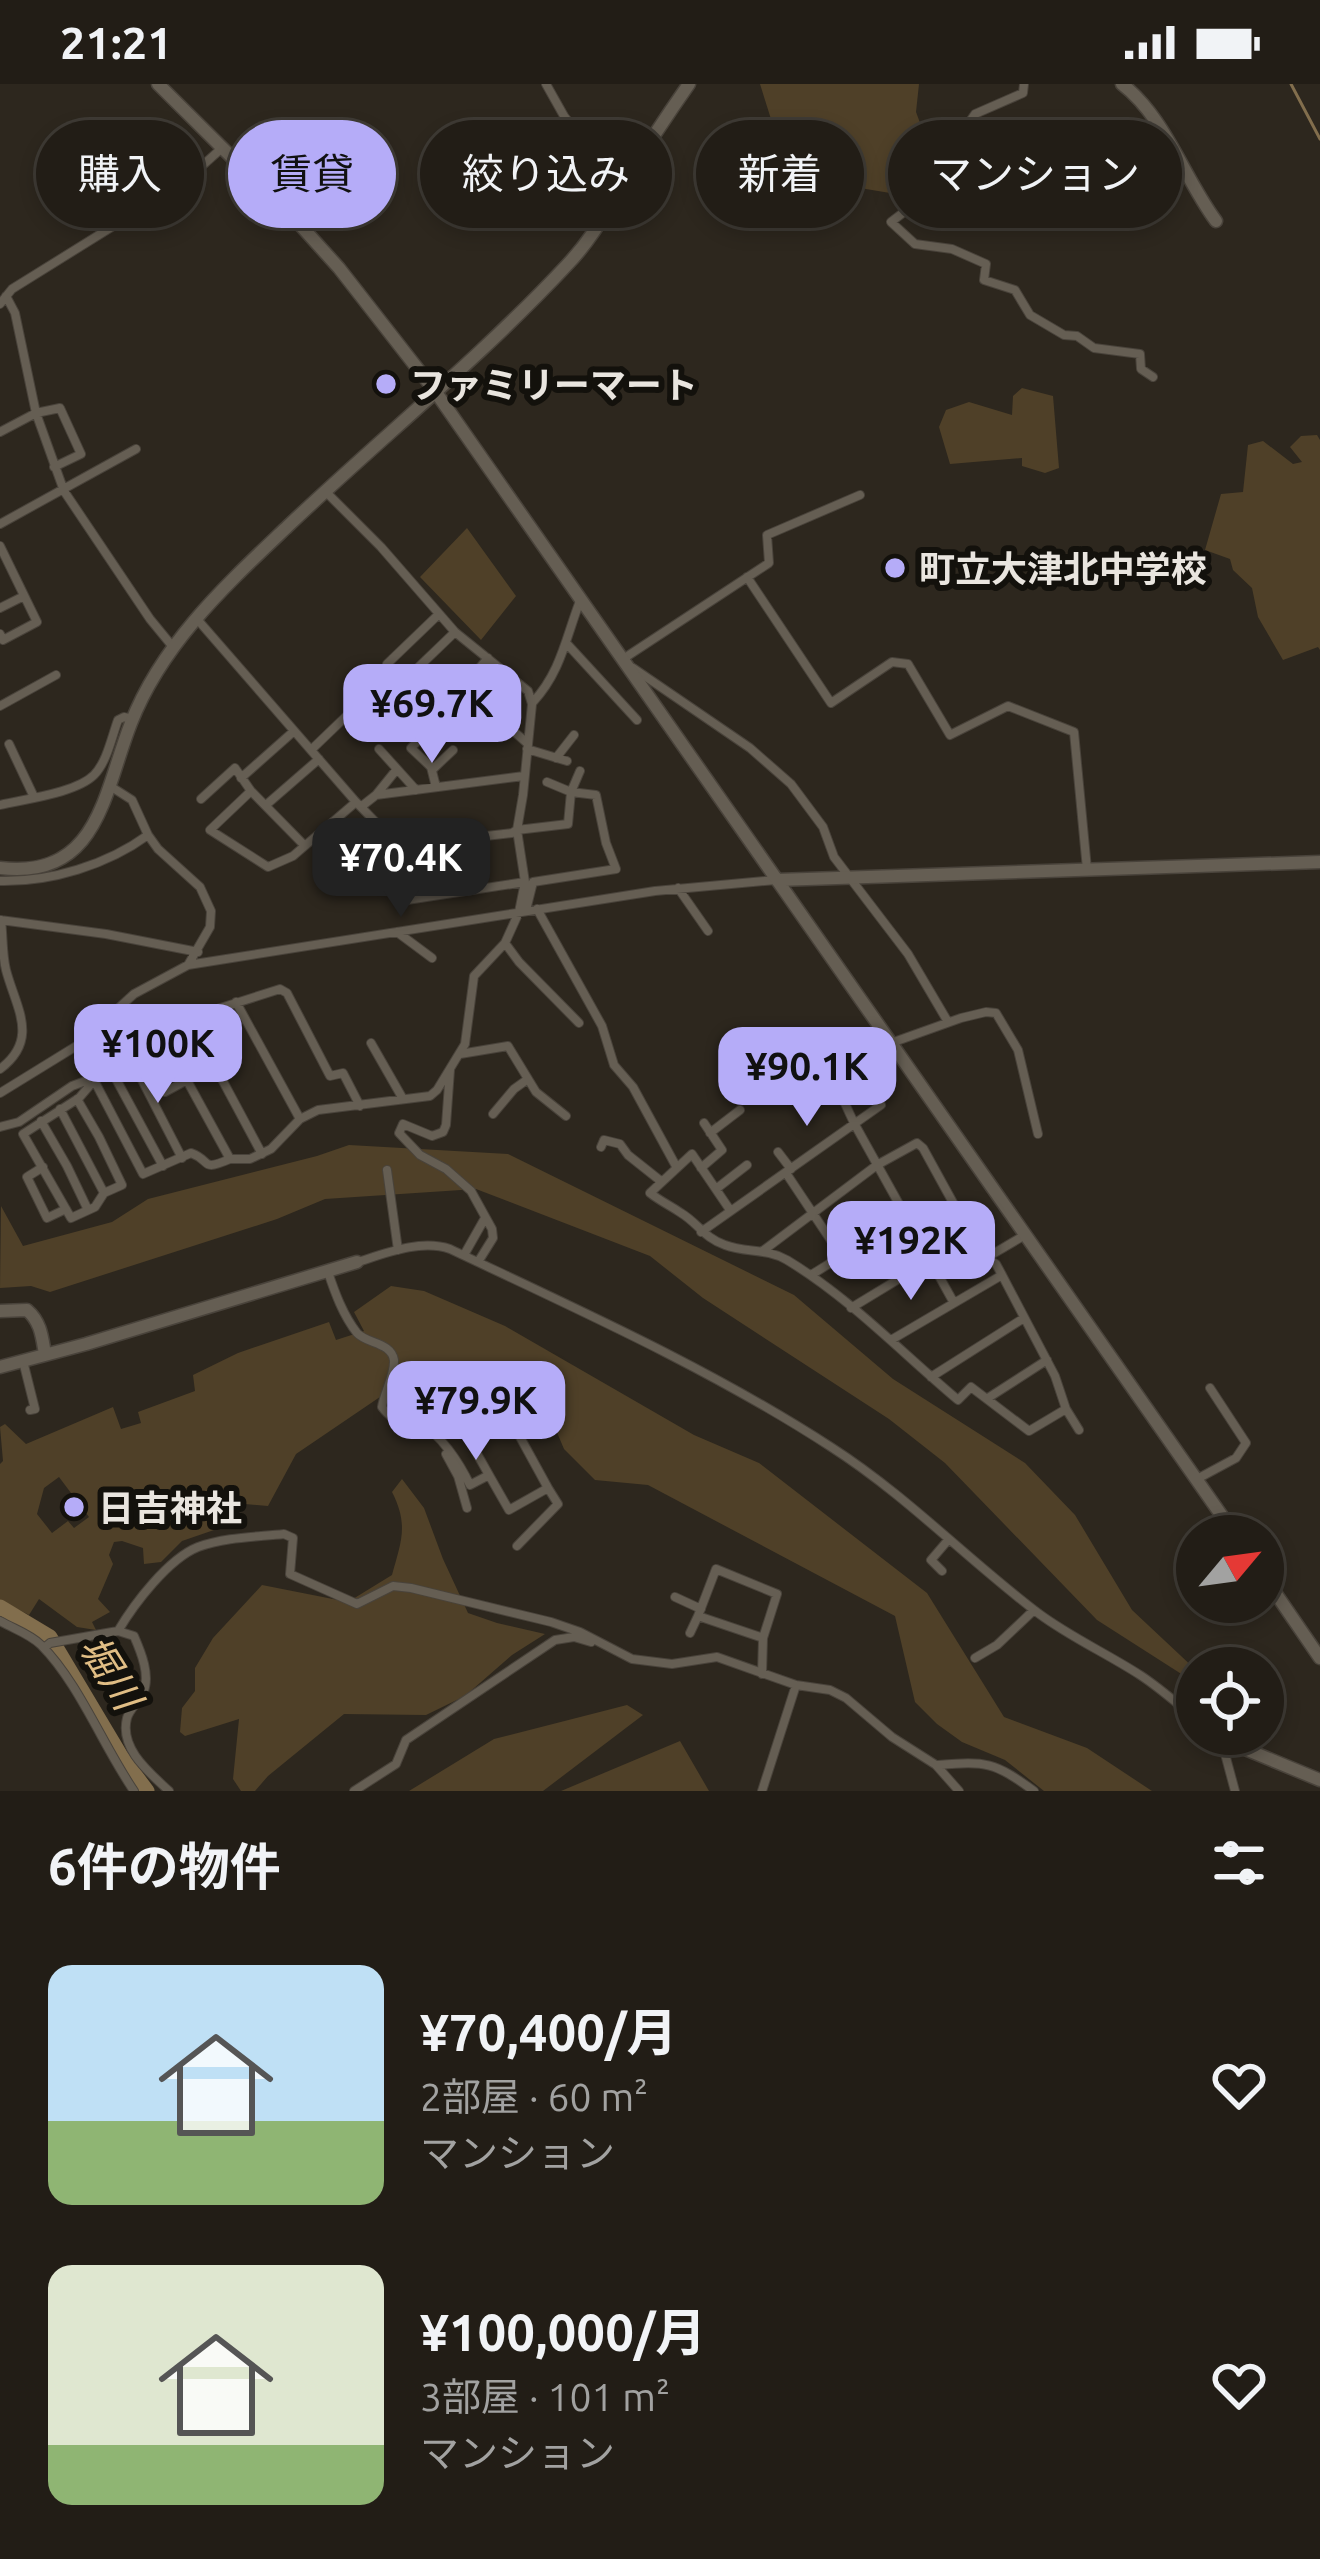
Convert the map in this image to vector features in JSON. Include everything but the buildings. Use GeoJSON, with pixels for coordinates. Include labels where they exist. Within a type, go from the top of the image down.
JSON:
{"type":"FeatureCollection","features":[{"type":"Feature","properties":{"kind":"street"},"geometry":{"type":"LineString","coordinates":[[158,84],[327,254],[435,391],[1222,1515]]}},
{"type":"Feature","properties":{"kind":"street"},"geometry":{"type":"LineString","coordinates":[[546,84],[567,120]]}},
{"type":"Feature","properties":{"kind":"street"},"geometry":{"type":"LineString","coordinates":[[665,120],[688,84]]}},
{"type":"Feature","properties":{"kind":"street"},"geometry":{"type":"LineString","coordinates":[[1024,84],[1023,93],[969,119],[942,160],[910,182],[921,199],[892,222],[915,244],[952,249],[986,264],[984,280],[1015,290],[1030,315],[1064,335],[1077,336],[1094,347],[1140,354],[1141,369],[1153,377]]}},
{"type":"Feature","properties":{"kind":"street"},"geometry":{"type":"LineString","coordinates":[[1122,84],[1153,117],[1216,221]]}},
{"type":"Feature","properties":{"kind":"street"},"geometry":{"type":"LineString","coordinates":[[173,646],[64,491],[36,413],[15,313],[3,300],[12,289],[184,182],[222,148]]}},
{"type":"Feature","properties":{"kind":"street"},"geometry":{"type":"LineString","coordinates":[[0,868],[38,866],[76,846],[101,813],[132,719],[173,646],[196,618],[325,491],[499,332],[597,228]]}},
{"type":"Feature","properties":{"kind":"street"},"geometry":{"type":"LineString","coordinates":[[0,432],[36,413],[60,408],[81,454],[54,467]]}},
{"type":"Feature","properties":{"kind":"street"},"geometry":{"type":"LineString","coordinates":[[0,508],[3,523],[136,449]]}},
{"type":"Feature","properties":{"kind":"street"},"geometry":{"type":"LineString","coordinates":[[325,491],[455,632],[528,691],[532,703],[517,830],[527,911],[602,1026],[614,1065],[633,1087],[677,1168]]}},
{"type":"Feature","properties":{"kind":"street"},"geometry":{"type":"LineString","coordinates":[[622,660],[769,562],[767,535],[860,495]]}},
{"type":"Feature","properties":{"kind":"street"},"geometry":{"type":"LineString","coordinates":[[0,546],[37,622],[3,640],[0,634]]}},
{"type":"Feature","properties":{"kind":"street"},"geometry":{"type":"LineString","coordinates":[[747,577],[831,703],[892,662],[908,664],[950,735],[1008,706],[1074,732],[1087,868]]}},
{"type":"Feature","properties":{"kind":"street"},"geometry":{"type":"LineString","coordinates":[[0,608],[24,596]]}},
{"type":"Feature","properties":{"kind":"street"},"geometry":{"type":"LineString","coordinates":[[532,703],[548,685],[568,645],[580,601]]}},
{"type":"Feature","properties":{"kind":"street"},"geometry":{"type":"LineString","coordinates":[[439,614],[387,664],[404,682],[455,632]]}},
{"type":"Feature","properties":{"kind":"street"},"geometry":{"type":"LineString","coordinates":[[196,618],[399,846],[568,824],[571,792],[580,771]]}},
{"type":"Feature","properties":{"kind":"street"},"geometry":{"type":"LineString","coordinates":[[568,645],[637,720]]}},
{"type":"Feature","properties":{"kind":"street"},"geometry":{"type":"LineString","coordinates":[[488,658],[464,687],[527,746],[561,760],[574,735]]}},
{"type":"Feature","properties":{"kind":"street"},"geometry":{"type":"LineString","coordinates":[[622,660],[750,748],[791,784],[823,826],[834,857],[908,954],[948,1022]]}},
{"type":"Feature","properties":{"kind":"street"},"geometry":{"type":"LineString","coordinates":[[0,706],[56,675]]}},
{"type":"Feature","properties":{"kind":"street"},"geometry":{"type":"LineString","coordinates":[[311,750],[361,702],[383,723]]}},
{"type":"Feature","properties":{"kind":"street"},"geometry":{"type":"LineString","coordinates":[[0,805],[78,784],[94,775],[118,720],[132,719]]}},
{"type":"Feature","properties":{"kind":"street"},"geometry":{"type":"LineString","coordinates":[[436,722],[411,748],[432,770],[436,787]]}},
{"type":"Feature","properties":{"kind":"street"},"geometry":{"type":"LineString","coordinates":[[242,778],[294,731]]}},
{"type":"Feature","properties":{"kind":"street"},"geometry":{"type":"LineString","coordinates":[[9,744],[34,797]]}},
{"type":"Feature","properties":{"kind":"street"},"geometry":{"type":"LineString","coordinates":[[379,748],[416,790]]}},
{"type":"Feature","properties":{"kind":"street"},"geometry":{"type":"LineString","coordinates":[[432,770],[453,750]]}},
{"type":"Feature","properties":{"kind":"street"},"geometry":{"type":"LineString","coordinates":[[266,806],[319,759]]}},
{"type":"Feature","properties":{"kind":"street"},"geometry":{"type":"LineString","coordinates":[[201,799],[235,768],[304,845]]}},
{"type":"Feature","properties":{"kind":"street"},"geometry":{"type":"LineString","coordinates":[[376,795],[397,769]]}},
{"type":"Feature","properties":{"kind":"street"},"geometry":{"type":"LineString","coordinates":[[251,790],[210,830],[268,867],[293,856],[376,795],[524,776]]}},
{"type":"Feature","properties":{"kind":"street"},"geometry":{"type":"LineString","coordinates":[[96,1079],[143,1174],[191,1153],[213,1166],[230,1159],[250,1159],[271,1149],[300,1119],[330,1108],[430,1096],[465,1044],[474,976],[527,911],[533,882],[616,868],[596,795],[547,782]]}},
{"type":"Feature","properties":{"kind":"street"},"geometry":{"type":"LineString","coordinates":[[110,786],[131,800],[158,849],[200,886],[206,898],[210,927],[188,965]]}},
{"type":"Feature","properties":{"kind":"street"},"geometry":{"type":"LineString","coordinates":[[0,881],[32,880],[79,869],[130,849],[148,835]]}},
{"type":"Feature","properties":{"kind":"street"},"geometry":{"type":"LineString","coordinates":[[395,842],[371,864],[407,900],[525,883]]}},
{"type":"Feature","properties":{"kind":"street"},"geometry":{"type":"LineString","coordinates":[[0,1093],[78,1045],[134,994],[188,965],[678,888],[849,877],[1320,862]]}},
{"type":"Feature","properties":{"kind":"street"},"geometry":{"type":"LineString","coordinates":[[678,888],[708,931]]}},
{"type":"Feature","properties":{"kind":"street"},"geometry":{"type":"LineString","coordinates":[[0,1069],[13,1060],[24,1029],[4,964],[1,920],[198,952]]}},
{"type":"Feature","properties":{"kind":"street"},"geometry":{"type":"LineString","coordinates":[[396,931],[433,958]]}},
{"type":"Feature","properties":{"kind":"street"},"geometry":{"type":"LineString","coordinates":[[505,943],[579,1023]]}},
{"type":"Feature","properties":{"kind":"street"},"geometry":{"type":"LineString","coordinates":[[77,1099],[122,1185],[104,1193],[95,1207],[71,1218],[23,1134],[77,1099],[110,1068],[189,1018],[280,989],[287,993],[330,1076],[343,1073],[360,1106]]}},
{"type":"Feature","properties":{"kind":"street"},"geometry":{"type":"LineString","coordinates":[[236,1002],[300,1119]]}},
{"type":"Feature","properties":{"kind":"street"},"geometry":{"type":"LineString","coordinates":[[954,1303],[854,1123],[817,1043],[869,1036],[890,1043],[986,1012],[999,1016],[1018,1051],[1038,1134]]}},
{"type":"Feature","properties":{"kind":"street"},"geometry":{"type":"LineString","coordinates":[[189,1018],[262,1154]]}},
{"type":"Feature","properties":{"kind":"street"},"geometry":{"type":"LineString","coordinates":[[161,1033],[230,1159]]}},
{"type":"Feature","properties":{"kind":"street"},"geometry":{"type":"LineString","coordinates":[[371,1043],[404,1100]]}},
{"type":"Feature","properties":{"kind":"street"},"geometry":{"type":"LineString","coordinates":[[459,1054],[508,1046],[536,1092],[566,1116]]}},
{"type":"Feature","properties":{"kind":"street"},"geometry":{"type":"LineString","coordinates":[[141,1047],[166,1092],[213,1063]]}},
{"type":"Feature","properties":{"kind":"street"},"geometry":{"type":"LineString","coordinates":[[129,1055],[182,1157]]}},
{"type":"Feature","properties":{"kind":"street"},"geometry":{"type":"LineString","coordinates":[[701,1232],[881,1105],[858,1065],[803,1099]]}},
{"type":"Feature","properties":{"kind":"street"},"geometry":{"type":"LineString","coordinates":[[110,1068],[163,1166]]}},
{"type":"Feature","properties":{"kind":"street"},"geometry":{"type":"LineString","coordinates":[[450,1069],[442,1132],[432,1136],[403,1124],[399,1133],[420,1155],[472,1191],[493,1238],[478,1262]]}},
{"type":"Feature","properties":{"kind":"street"},"geometry":{"type":"LineString","coordinates":[[0,1127],[20,1122],[72,1086],[96,1079]]}},
{"type":"Feature","properties":{"kind":"street"},"geometry":{"type":"LineString","coordinates":[[493,1114],[528,1079]]}},
{"type":"Feature","properties":{"kind":"street"},"geometry":{"type":"LineString","coordinates":[[60,1108],[104,1193]]}},
{"type":"Feature","properties":{"kind":"street"},"geometry":{"type":"LineString","coordinates":[[710,1133],[740,1110]]}},
{"type":"Feature","properties":{"kind":"street"},"geometry":{"type":"LineString","coordinates":[[41,1121],[88,1210]]}},
{"type":"Feature","properties":{"kind":"street"},"geometry":{"type":"LineString","coordinates":[[701,1168],[722,1150],[704,1123]]}},
{"type":"Feature","properties":{"kind":"street"},"geometry":{"type":"LineString","coordinates":[[604,1140],[620,1144],[662,1182]]}},
{"type":"Feature","properties":{"kind":"street"},"geometry":{"type":"LineString","coordinates":[[764,1250],[877,1165],[917,1143],[979,1250],[1003,1275],[1079,1430]]}},
{"type":"Feature","properties":{"kind":"street"},"geometry":{"type":"LineString","coordinates":[[778,1152],[842,1257]]}},
{"type":"Feature","properties":{"kind":"street"},"geometry":{"type":"LineString","coordinates":[[730,1210],[692,1154],[650,1193],[720,1244],[764,1250],[811,1275],[958,1400],[971,1387],[1030,1431],[1066,1409]]}},
{"type":"Feature","properties":{"kind":"street"},"geometry":{"type":"LineString","coordinates":[[716,1189],[747,1165]]}},
{"type":"Feature","properties":{"kind":"street"},"geometry":{"type":"LineString","coordinates":[[43,1166],[27,1177],[47,1218],[66,1209]]}},
{"type":"Feature","properties":{"kind":"street"},"geometry":{"type":"LineString","coordinates":[[387,1170],[398,1250]]}},
{"type":"Feature","properties":{"kind":"street"},"geometry":{"type":"LineString","coordinates":[[811,1275],[905,1217]]}},
{"type":"Feature","properties":{"kind":"street"},"geometry":{"type":"LineString","coordinates":[[464,1256],[485,1218]]}},
{"type":"Feature","properties":{"kind":"street"},"geometry":{"type":"LineString","coordinates":[[986,1258],[1025,1235]]}},
{"type":"Feature","properties":{"kind":"street"},"geometry":{"type":"LineString","coordinates":[[0,1367],[398,1250],[439,1245],[592,1316],[832,1447],[1034,1610],[1074,1639],[1146,1678],[1176,1703]]}},
{"type":"Feature","properties":{"kind":"street"},"geometry":{"type":"LineString","coordinates":[[851,1308],[930,1260]]}},
{"type":"Feature","properties":{"kind":"street"},"geometry":{"type":"LineString","coordinates":[[328,1272],[338,1302],[360,1337],[392,1354],[394,1363],[382,1407],[388,1415],[418,1423],[435,1437],[470,1485],[489,1475]]}},
{"type":"Feature","properties":{"kind":"street"},"geometry":{"type":"LineString","coordinates":[[890,1340],[1003,1275]]}},
{"type":"Feature","properties":{"kind":"street"},"geometry":{"type":"LineString","coordinates":[[0,1311],[27,1310],[35,1317],[45,1354]]}},
{"type":"Feature","properties":{"kind":"street"},"geometry":{"type":"LineString","coordinates":[[931,1377],[1024,1318]]}},
{"type":"Feature","properties":{"kind":"street"},"geometry":{"type":"LineString","coordinates":[[22,1360],[34,1409],[29,1410]]}},
{"type":"Feature","properties":{"kind":"street"},"geometry":{"type":"LineString","coordinates":[[987,1398],[1047,1360]]}},
{"type":"Feature","properties":{"kind":"street"},"geometry":{"type":"LineString","coordinates":[[426,1414],[476,1386],[498,1396],[558,1504],[518,1546]]}},
{"type":"Feature","properties":{"kind":"street"},"geometry":{"type":"LineString","coordinates":[[1197,1479],[1236,1458],[1246,1443],[1210,1388]]}},
{"type":"Feature","properties":{"kind":"street"},"geometry":{"type":"LineString","coordinates":[[448,1402],[509,1510],[548,1488]]}},
{"type":"Feature","properties":{"kind":"street"},"geometry":{"type":"LineString","coordinates":[[435,1437],[458,1476],[467,1508]]}},
{"type":"Feature","properties":{"kind":"street"},"geometry":{"type":"LineString","coordinates":[[118,1631],[178,1558],[194,1548],[284,1534],[293,1538],[290,1574],[357,1604],[393,1586],[411,1588],[551,1622],[632,1659],[671,1664],[717,1657],[796,1685],[830,1690],[936,1765],[959,1791]]}},
{"type":"Feature","properties":{"kind":"street"},"geometry":{"type":"LineString","coordinates":[[942,1571],[931,1560],[949,1539]]}},
{"type":"Feature","properties":{"kind":"street"},"geometry":{"type":"LineString","coordinates":[[691,1633],[716,1569],[777,1594],[764,1638],[762,1674]]}},
{"type":"Feature","properties":{"kind":"street"},"geometry":{"type":"LineString","coordinates":[[675,1597],[700,1613],[764,1638]]}},
{"type":"Feature","properties":{"kind":"street"},"geometry":{"type":"LineString","coordinates":[[1284,1606],[1320,1658]]}},
{"type":"Feature","properties":{"kind":"street"},"geometry":{"type":"LineString","coordinates":[[975,1658],[998,1645],[1034,1610]]}},
{"type":"Feature","properties":{"kind":"street"},"geometry":{"type":"LineString","coordinates":[[0,1621],[44,1648],[134,1791]]}},
{"type":"Feature","properties":{"kind":"street"},"geometry":{"type":"LineString","coordinates":[[44,1648],[118,1631],[134,1636],[145,1678],[143,1693],[128,1717],[129,1741],[143,1767],[168,1791]]}},
{"type":"Feature","properties":{"kind":"street"},"geometry":{"type":"LineString","coordinates":[[354,1791],[397,1764],[406,1740],[555,1640],[574,1637],[604,1646]]}},
{"type":"Feature","properties":{"kind":"street"},"geometry":{"type":"LineString","coordinates":[[762,1791],[796,1685]]}},
{"type":"Feature","properties":{"kind":"street"},"geometry":{"type":"LineString","coordinates":[[1224,1755],[1235,1791]]}},
{"type":"Feature","properties":{"kind":"street"},"geometry":{"type":"LineString","coordinates":[[1261,1755],[1320,1780]]}},
{"type":"Feature","properties":{"kind":"street"},"geometry":{"type":"LineString","coordinates":[[936,1765],[981,1762],[998,1766],[1034,1791]]}},
{"type":"Feature","properties":{"kind":"shaded area"},"geometry":{"type":"Polygon","coordinates":[[[760,84],[919,84],[919,120],[888,120],[888,193],[864,189],[864,120],[771,120],[760,84]]]}},
{"type":"Feature","properties":{"kind":"shaded area"},"geometry":{"type":"Polygon","coordinates":[[[1022,388],[1053,396],[1059,468],[1045,473],[1022,466],[1022,458],[950,464],[939,427],[946,410],[969,402],[1012,415],[1013,396],[1022,388]]]}},
{"type":"Feature","properties":{"kind":"shaded area"},"geometry":{"type":"Polygon","coordinates":[[[1317,435],[1320,650],[1283,660],[1258,617],[1252,588],[1233,570],[1230,559],[1205,550],[1221,494],[1243,492],[1248,445],[1263,441],[1293,464],[1302,462],[1290,447],[1301,436],[1317,435]]]}},
{"type":"Feature","properties":{"kind":"shaded area"},"geometry":{"type":"Polygon","coordinates":[[[467,528],[516,596],[481,640],[420,577],[467,528]]]}},
{"type":"Feature","properties":{"kind":"shaded area"},"geometry":{"type":"Polygon","coordinates":[[[349,1145],[508,1154],[794,1295],[893,1379],[1025,1463],[1075,1515],[1132,1610],[1176,1651],[1176,1671],[1097,1620],[945,1463],[889,1419],[703,1298],[650,1256],[476,1189],[325,1199],[50,1292],[31,1286],[0,1288],[1,1206],[23,1246],[112,1222],[148,1199],[349,1145]]]}},
{"type":"Feature","properties":{"kind":"shaded area"},"geometry":{"type":"Polygon","coordinates":[[[391,1286],[424,1291],[505,1326],[694,1435],[759,1463],[927,1593],[1004,1717],[1087,1748],[1152,1791],[1044,1791],[1005,1760],[962,1742],[915,1702],[895,1616],[648,1485],[595,1480],[564,1449],[547,1409],[500,1373],[430,1363],[296,1454],[268,1506],[222,1502],[214,1530],[182,1541],[161,1562],[144,1564],[143,1548],[114,1542],[109,1555],[113,1564],[98,1599],[110,1612],[92,1622],[96,1630],[77,1627],[39,1599],[29,1615],[0,1600],[0,1427],[5,1424],[26,1444],[113,1407],[121,1429],[141,1423],[138,1412],[195,1391],[193,1375],[238,1353],[329,1322],[336,1340],[364,1331],[354,1312],[391,1286]],[[59,1477],[44,1488],[37,1514],[52,1533],[68,1521],[74,1528],[89,1517],[59,1477]]]}},
{"type":"Feature","properties":{"kind":"shaded area"},"geometry":{"type":"Polygon","coordinates":[[[402,1479],[424,1508],[468,1613],[545,1634],[512,1655],[465,1696],[426,1715],[344,1714],[255,1791],[241,1791],[233,1779],[239,1719],[185,1736],[180,1732],[182,1708],[195,1691],[195,1668],[213,1638],[262,1585],[348,1602],[392,1575],[402,1524],[392,1492],[402,1479]]]}},
{"type":"Feature","properties":{"kind":"shaded area"},"geometry":{"type":"Polygon","coordinates":[[[627,1705],[643,1715],[543,1791],[409,1791],[494,1739],[627,1705]]]}},
{"type":"Feature","properties":{"kind":"shaded area"},"geometry":{"type":"Polygon","coordinates":[[[680,1741],[709,1791],[561,1791],[680,1741]]]}},
{"type":"Feature","properties":{"kind":"waterway"},"geometry":{"type":"LineString","coordinates":[[1291,84],[1320,139]]}},
{"type":"Feature","properties":{"kind":"waterway","name":"堀川"},"geometry":{"type":"LineString","coordinates":[[0,1607],[50,1637],[147,1791]]}},
{"type":"Feature","properties":{"kind":"place","name":"ファミリーマート"},"geometry":{"type":"Point","coordinates":[386,384]}},
{"type":"Feature","properties":{"kind":"place","name":"町立大津北中学校"},"geometry":{"type":"Point","coordinates":[895,568]}},
{"type":"Feature","properties":{"kind":"place","name":"日吉神社"},"geometry":{"type":"Point","coordinates":[74,1507]}}]}
